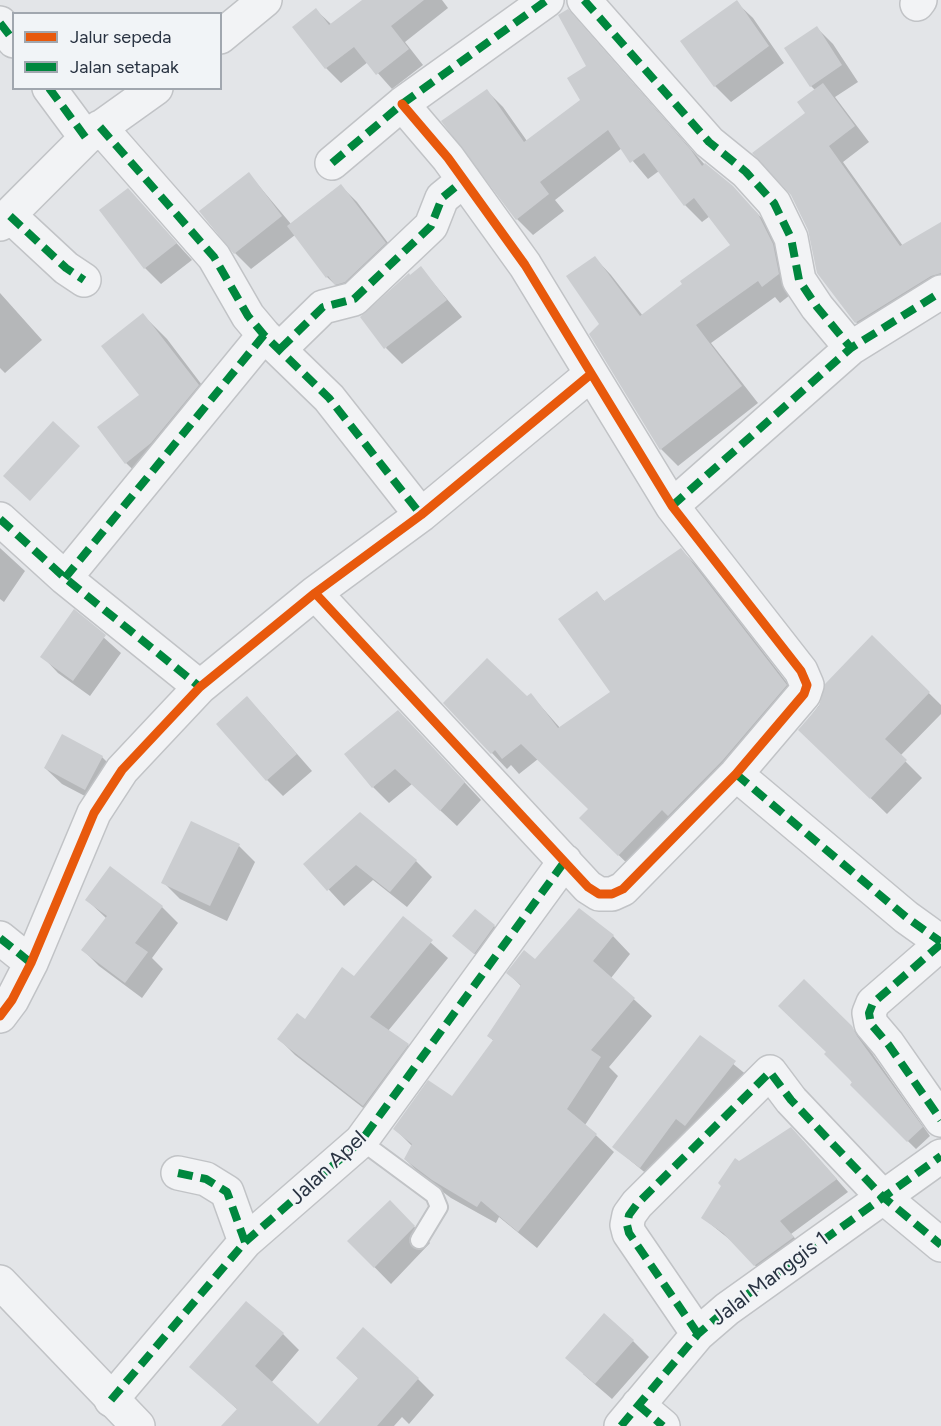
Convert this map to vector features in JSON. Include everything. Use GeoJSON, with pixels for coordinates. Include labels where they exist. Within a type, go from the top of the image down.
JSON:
{"type":"FeatureCollection","features":[{"type":"Feature","properties":{"kind":"street"},"geometry":{"type":"LineString","coordinates":[[222,35],[265,0]]}},
{"type":"Feature","properties":{"kind":"street"},"geometry":{"type":"LineString","coordinates":[[332,163],[402,104],[547,0]]}},
{"type":"Feature","properties":{"kind":"street"},"geometry":{"type":"LineString","coordinates":[[584,0],[709,142],[746,172],[774,203],[791,238],[799,280],[817,307],[851,348]]}},
{"type":"Feature","properties":{"kind":"street"},"geometry":{"type":"LineString","coordinates":[[0,22],[12,38]]}},
{"type":"Feature","properties":{"kind":"street"},"geometry":{"type":"LineString","coordinates":[[51,90],[214,257],[248,316],[329,398],[421,515]]}},
{"type":"Feature","properties":{"kind":"street"},"geometry":{"type":"LineString","coordinates":[[84,280],[5,220],[93,132],[153,90]]}},
{"type":"Feature","properties":{"kind":"street"},"geometry":{"type":"LineString","coordinates":[[315,593],[588,887],[599,894],[623,889],[736,774],[804,694],[806,678],[672,506],[525,265],[464,180],[402,104]]}},
{"type":"Feature","properties":{"kind":"street"},"geometry":{"type":"LineString","coordinates":[[64,578],[272,342],[323,306],[354,299],[431,226],[442,198],[464,180]]}},
{"type":"Feature","properties":{"kind":"street"},"geometry":{"type":"LineString","coordinates":[[672,506],[851,348],[941,292]]}},
{"type":"Feature","properties":{"kind":"street"},"geometry":{"type":"LineString","coordinates":[[0,1016],[31,963],[94,813],[122,770],[200,687],[315,593],[421,515],[591,374]]}},
{"type":"Feature","properties":{"kind":"street"},"geometry":{"type":"LineString","coordinates":[[0,519],[64,578],[200,687]]}},
{"type":"Feature","properties":{"kind":"street"},"geometry":{"type":"LineString","coordinates":[[736,774],[906,917],[941,943],[873,1003],[869,1013],[871,1024],[941,1120]]}},
{"type":"Feature","properties":{"kind":"street","name":"Jalan Apel"},"geometry":{"type":"LineString","coordinates":[[111,1400],[245,1242],[361,1142],[565,861]]}},
{"type":"Feature","properties":{"kind":"street"},"geometry":{"type":"LineString","coordinates":[[0,938],[31,963]]}},
{"type":"Feature","properties":{"kind":"street"},"geometry":{"type":"LineString","coordinates":[[698,1334],[629,1233],[627,1225],[629,1215],[770,1071],[791,1100],[882,1196],[941,1245]]}},
{"type":"Feature","properties":{"kind":"street","name":"Jalal Manggis 1"},"geometry":{"type":"LineString","coordinates":[[630,1416],[698,1334],[727,1309],[941,1156]]}},
{"type":"Feature","properties":{"kind":"street"},"geometry":{"type":"LineString","coordinates":[[178,1173],[206,1179],[227,1192],[245,1242]]}},
{"type":"Feature","properties":{"kind":"street"},"geometry":{"type":"LineString","coordinates":[[0,1282],[138,1426]]}},
{"type":"Feature","properties":{"kind":"street"},"geometry":{"type":"LineString","coordinates":[[630,1416],[663,1426]]}},
{"type":"Feature","properties":{"kind":"lane"},"geometry":{"type":"LineString","coordinates":[[361,1142],[434,1196],[439,1207],[419,1240]]}},
{"type":"Feature","properties":{"kind":"building"},"geometry":{"type":"Polygon","coordinates":[[[362,0],[424,0],[391,26],[409,49],[376,75],[354,47],[325,69],[292,27],[316,8],[329,25],[362,0]]]}},
{"type":"Feature","properties":{"kind":"building"},"geometry":{"type":"Polygon","coordinates":[[[737,0],[769,46],[714,87],[680,41],[737,0]]]}},
{"type":"Feature","properties":{"kind":"building"},"geometry":{"type":"Polygon","coordinates":[[[568,9],[691,150],[702,166],[705,163],[733,186],[758,214],[773,244],[779,274],[762,287],[758,281],[696,325],[742,386],[660,450],[589,334],[599,324],[566,276],[595,256],[640,316],[682,284],[680,281],[730,245],[694,198],[684,206],[644,153],[630,163],[608,130],[540,182],[549,194],[516,220],[441,121],[487,89],[524,142],[580,100],[567,78],[586,66],[558,15],[568,9]]]}},
{"type":"Feature","properties":{"kind":"building"},"geometry":{"type":"Polygon","coordinates":[[[817,26],[842,65],[810,87],[784,48],[817,26]]]}},
{"type":"Feature","properties":{"kind":"building"},"geometry":{"type":"Polygon","coordinates":[[[823,83],[855,126],[829,146],[900,246],[941,222],[941,273],[931,276],[855,323],[817,273],[808,230],[791,195],[752,153],[805,113],[797,102],[823,83]]]}},
{"type":"Feature","properties":{"kind":"building"},"geometry":{"type":"Polygon","coordinates":[[[249,172],[282,216],[234,254],[199,211],[249,172]]]}},
{"type":"Feature","properties":{"kind":"building"},"geometry":{"type":"Polygon","coordinates":[[[341,184],[386,243],[345,282],[335,285],[328,276],[326,278],[287,226],[341,184]]]}},
{"type":"Feature","properties":{"kind":"building"},"geometry":{"type":"Polygon","coordinates":[[[128,188],[177,243],[144,269],[99,210],[128,188]]]}},
{"type":"Feature","properties":{"kind":"building"},"geometry":{"type":"Polygon","coordinates":[[[421,266],[447,300],[384,349],[360,317],[409,273],[410,275],[421,266]]]}},
{"type":"Feature","properties":{"kind":"building"},"geometry":{"type":"Polygon","coordinates":[[[143,313],[199,385],[151,443],[125,464],[97,427],[139,395],[101,346],[143,313]]]}},
{"type":"Feature","properties":{"kind":"building"},"geometry":{"type":"Polygon","coordinates":[[[53,421],[80,446],[30,501],[3,476],[53,421]]]}},
{"type":"Feature","properties":{"kind":"building"},"geometry":{"type":"Polygon","coordinates":[[[681,548],[787,685],[722,761],[668,816],[662,810],[618,856],[579,818],[588,809],[521,744],[502,759],[495,750],[491,754],[443,703],[487,658],[527,696],[531,693],[558,728],[610,692],[558,619],[597,591],[604,601],[681,548]]]}},
{"type":"Feature","properties":{"kind":"building"},"geometry":{"type":"Polygon","coordinates":[[[74,609],[106,635],[73,681],[40,657],[74,609]]]}},
{"type":"Feature","properties":{"kind":"building"},"geometry":{"type":"Polygon","coordinates":[[[872,635],[930,692],[885,739],[907,760],[870,799],[798,730],[819,706],[825,684],[872,635]]]}},
{"type":"Feature","properties":{"kind":"building"},"geometry":{"type":"Polygon","coordinates":[[[247,696],[297,754],[266,781],[216,724],[247,696]]]}},
{"type":"Feature","properties":{"kind":"building"},"geometry":{"type":"Polygon","coordinates":[[[398,710],[465,782],[440,811],[395,769],[372,788],[344,754],[398,710]]]}},
{"type":"Feature","properties":{"kind":"building"},"geometry":{"type":"Polygon","coordinates":[[[62,734],[103,756],[85,790],[44,768],[62,734]]]}},
{"type":"Feature","properties":{"kind":"building"},"geometry":{"type":"Polygon","coordinates":[[[360,812],[417,860],[390,892],[356,865],[327,891],[303,864],[360,812]]]}},
{"type":"Feature","properties":{"kind":"building"},"geometry":{"type":"Polygon","coordinates":[[[191,821],[240,844],[210,906],[161,883],[191,821]]]}},
{"type":"Feature","properties":{"kind":"building"},"geometry":{"type":"Polygon","coordinates":[[[110,866],[163,906],[135,943],[148,952],[125,983],[81,950],[107,916],[85,900],[110,866]]]}},
{"type":"Feature","properties":{"kind":"building"},"geometry":{"type":"Polygon","coordinates":[[[579,908],[614,935],[593,961],[635,998],[591,1050],[601,1057],[567,1109],[597,1134],[518,1232],[481,1201],[477,1207],[432,1180],[404,1159],[412,1144],[393,1129],[428,1080],[452,1096],[493,1040],[487,1036],[521,985],[506,973],[524,950],[535,959],[579,908]]]}},
{"type":"Feature","properties":{"kind":"building"},"geometry":{"type":"Polygon","coordinates":[[[475,909],[495,925],[474,954],[452,936],[475,909]]]}},
{"type":"Feature","properties":{"kind":"building"},"geometry":{"type":"Polygon","coordinates":[[[403,916],[433,940],[370,1017],[409,1044],[363,1106],[277,1039],[297,1013],[305,1019],[342,967],[354,976],[403,916]]]}},
{"type":"Feature","properties":{"kind":"building"},"geometry":{"type":"Polygon","coordinates":[[[804,979],[852,1026],[923,1127],[907,1142],[850,1085],[852,1082],[824,1054],[826,1052],[778,1006],[804,979]]]}},
{"type":"Feature","properties":{"kind":"building"},"geometry":{"type":"Polygon","coordinates":[[[700,1035],[736,1061],[685,1126],[676,1119],[640,1168],[612,1147],[700,1035]]]}},
{"type":"Feature","properties":{"kind":"building"},"geometry":{"type":"Polygon","coordinates":[[[791,1127],[837,1179],[780,1221],[794,1237],[754,1266],[723,1233],[701,1218],[721,1186],[718,1183],[735,1158],[739,1161],[791,1127]]]}},
{"type":"Feature","properties":{"kind":"building"},"geometry":{"type":"Polygon","coordinates":[[[390,1200],[415,1226],[374,1268],[347,1241],[390,1200]]]}},
{"type":"Feature","properties":{"kind":"building"},"geometry":{"type":"Polygon","coordinates":[[[246,1301],[284,1333],[255,1366],[318,1424],[358,1378],[336,1358],[363,1327],[419,1378],[377,1426],[221,1426],[237,1409],[189,1367],[246,1301]]]}},
{"type":"Feature","properties":{"kind":"building"},"geometry":{"type":"Polygon","coordinates":[[[604,1313],[634,1340],[595,1384],[565,1358],[604,1313]]]}},
{"type":"Feature","properties":{"kind":"marked path"},"geometry":{"type":"LineString","coordinates":[[332,163],[402,104],[547,0]]}},
{"type":"Feature","properties":{"kind":"marked path"},"geometry":{"type":"LineString","coordinates":[[584,0],[709,142],[746,172],[774,203],[791,238],[799,280],[817,307],[851,348]]}},
{"type":"Feature","properties":{"kind":"marked path"},"geometry":{"type":"LineString","coordinates":[[0,23],[12,38]]}},
{"type":"Feature","properties":{"kind":"marked path"},"geometry":{"type":"LineString","coordinates":[[50,90],[86,138]]}},
{"type":"Feature","properties":{"kind":"marked path"},"geometry":{"type":"LineString","coordinates":[[100,127],[214,257],[248,316],[264,335],[329,398],[421,515]]}},
{"type":"Feature","properties":{"kind":"marked path"},"geometry":{"type":"LineString","coordinates":[[280,349],[323,307],[354,299],[431,226],[442,198],[464,180]]}},
{"type":"Feature","properties":{"kind":"marked path"},"geometry":{"type":"LineString","coordinates":[[10,216],[66,268],[84,280]]}},
{"type":"Feature","properties":{"kind":"marked path"},"geometry":{"type":"LineString","coordinates":[[672,506],[851,348],[941,292]]}},
{"type":"Feature","properties":{"kind":"marked path"},"geometry":{"type":"LineString","coordinates":[[65,578],[264,335]]}},
{"type":"Feature","properties":{"kind":"marked path"},"geometry":{"type":"LineString","coordinates":[[0,519],[65,578],[200,687]]}},
{"type":"Feature","properties":{"kind":"marked path"},"geometry":{"type":"LineString","coordinates":[[736,774],[906,917],[941,942]]}},
{"type":"Feature","properties":{"kind":"marked path"},"geometry":{"type":"LineString","coordinates":[[111,1400],[245,1242],[361,1141],[565,861]]}},
{"type":"Feature","properties":{"kind":"marked path"},"geometry":{"type":"LineString","coordinates":[[0,938],[31,963]]}},
{"type":"Feature","properties":{"kind":"marked path"},"geometry":{"type":"LineString","coordinates":[[941,944],[873,1003],[869,1013],[871,1024],[888,1044],[941,1120]]}},
{"type":"Feature","properties":{"kind":"marked path"},"geometry":{"type":"LineString","coordinates":[[698,1334],[629,1233],[627,1225],[629,1215],[637,1204],[770,1072],[791,1100],[882,1196],[941,1245]]}},
{"type":"Feature","properties":{"kind":"marked path"},"geometry":{"type":"LineString","coordinates":[[621,1426],[698,1334],[727,1309],[941,1156]]}},
{"type":"Feature","properties":{"kind":"marked path"},"geometry":{"type":"LineString","coordinates":[[178,1173],[206,1179],[227,1192],[245,1242]]}},
{"type":"Feature","properties":{"kind":"marked path"},"geometry":{"type":"LineString","coordinates":[[638,1405],[663,1426]]}},
{"type":"Feature","properties":{"kind":"cycle path"},"geometry":{"type":"LineString","coordinates":[[315,593],[588,887],[599,894],[612,894],[623,889],[736,774],[804,694],[807,685],[801,671],[672,506],[525,265],[448,158],[402,104]]}},
{"type":"Feature","properties":{"kind":"cycle path"},"geometry":{"type":"LineString","coordinates":[[0,1016],[12,1000],[31,963],[94,813],[122,770],[200,687],[315,593],[421,515],[591,374]]}}]}
